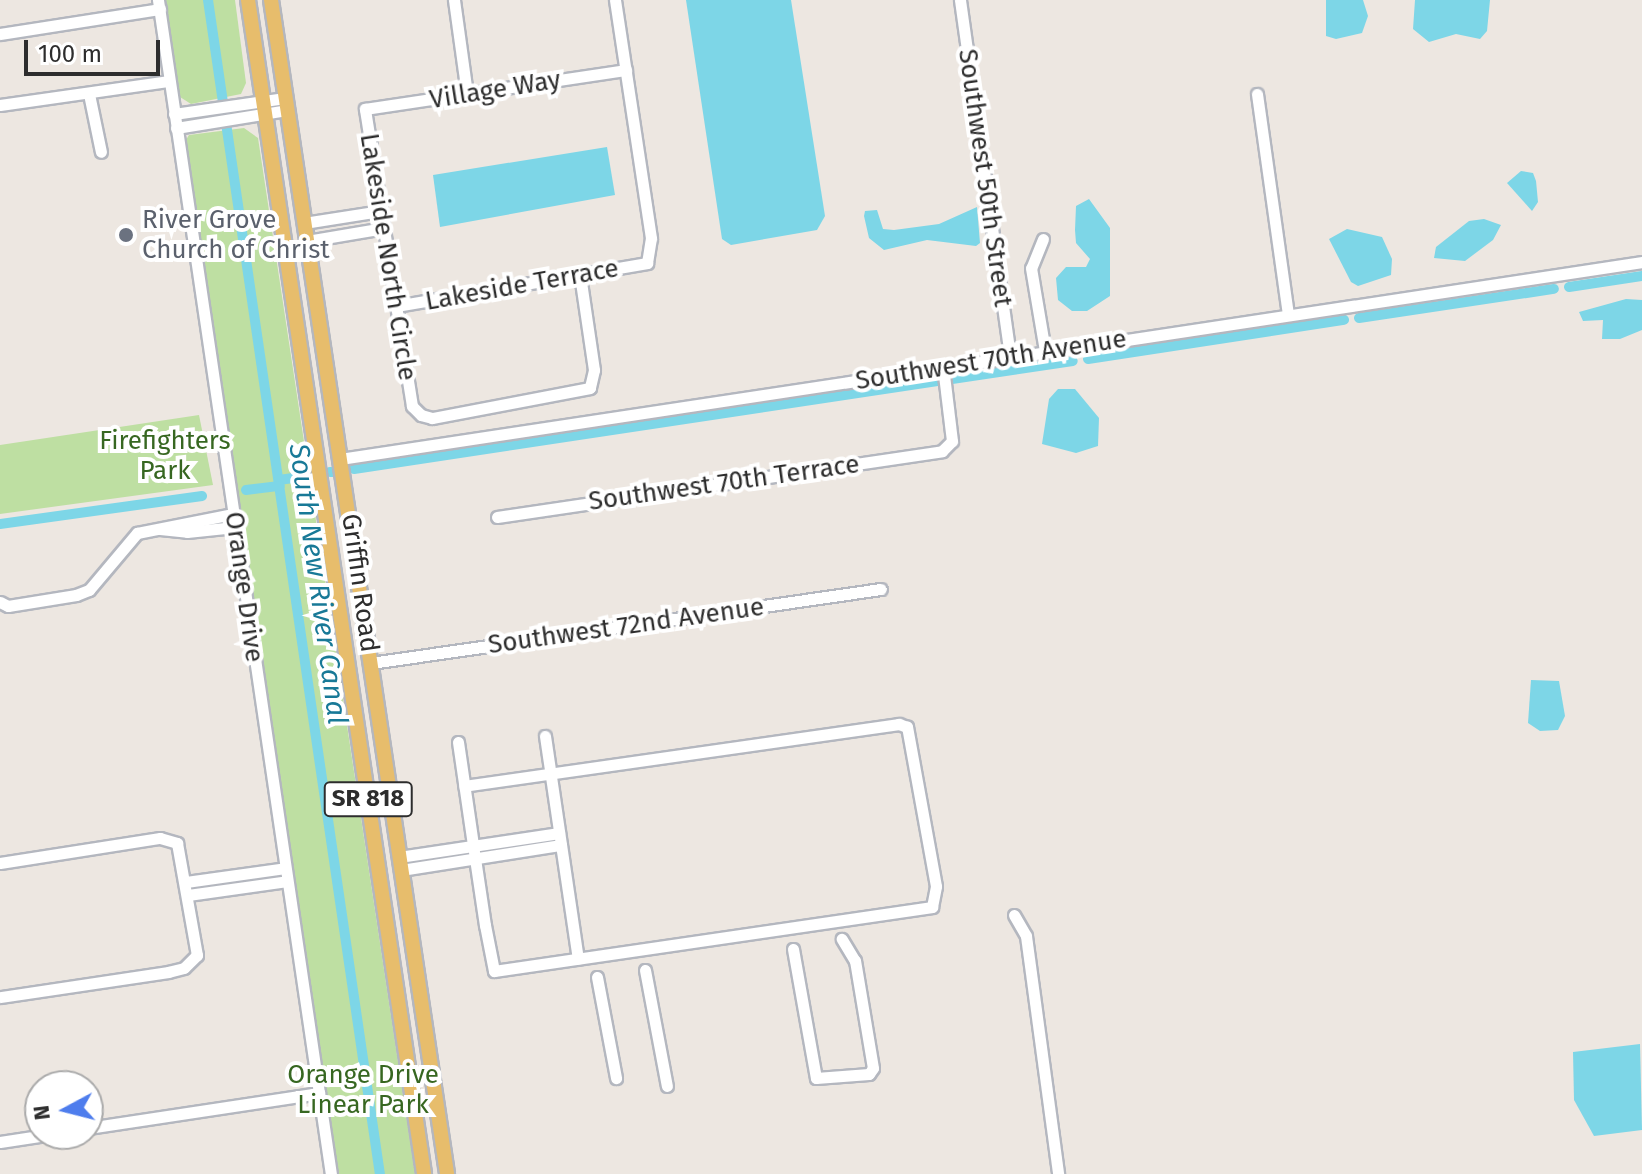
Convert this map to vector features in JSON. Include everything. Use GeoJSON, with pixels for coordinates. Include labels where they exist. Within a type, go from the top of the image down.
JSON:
{"type":"FeatureCollection","features":[{"type":"Feature","properties":{"kind":"main road","name":"Griffin Road"},"geometry":{"type":"LineString","coordinates":[[248,0],[424,1174]]}},
{"type":"Feature","properties":{"kind":"main road","name":"Griffin Road"},"geometry":{"type":"LineString","coordinates":[[271,0],[447,1174]]}},
{"type":"Feature","properties":{"kind":"main road"},"geometry":{"type":"LineString","coordinates":[[312,424],[321,445],[340,459]]}},
{"type":"Feature","properties":{"kind":"main road"},"geometry":{"type":"LineString","coordinates":[[319,476],[332,478],[345,494]]}},
{"type":"Feature","properties":{"kind":"street"},"geometry":{"type":"LineString","coordinates":[[454,0],[467,94]]}},
{"type":"Feature","properties":{"kind":"street"},"geometry":{"type":"LineString","coordinates":[[615,0],[626,70]]}},
{"type":"Feature","properties":{"kind":"street","name":"Southwest 50th Street"},"geometry":{"type":"LineString","coordinates":[[960,0],[1010,357]]}},
{"type":"Feature","properties":{"kind":"street"},"geometry":{"type":"LineString","coordinates":[[0,34],[159,5]]}},
{"type":"Feature","properties":{"kind":"street","name":"Orange Drive"},"geometry":{"type":"LineString","coordinates":[[159,5],[331,1174]]}},
{"type":"Feature","properties":{"kind":"street","name":"Village Way"},"geometry":{"type":"LineString","coordinates":[[365,109],[626,70]]}},
{"type":"Feature","properties":{"kind":"street","name":"Lakeside Terrace"},"geometry":{"type":"LineString","coordinates":[[396,306],[647,263],[651,238],[626,70]]}},
{"type":"Feature","properties":{"kind":"street"},"geometry":{"type":"LineString","coordinates":[[0,105],[169,81]]}},
{"type":"Feature","properties":{"kind":"street"},"geometry":{"type":"LineString","coordinates":[[89,94],[101,152]]}},
{"type":"Feature","properties":{"kind":"street"},"geometry":{"type":"LineString","coordinates":[[1257,94],[1288,314]]}},
{"type":"Feature","properties":{"kind":"street"},"geometry":{"type":"LineString","coordinates":[[174,114],[247,110],[286,104]]}},
{"type":"Feature","properties":{"kind":"street","name":"Lakeside North Circle"},"geometry":{"type":"LineString","coordinates":[[365,109],[412,406],[432,418],[590,388],[594,370],[580,275]]}},
{"type":"Feature","properties":{"kind":"street"},"geometry":{"type":"LineString","coordinates":[[176,128],[247,110]]}},
{"type":"Feature","properties":{"kind":"street"},"geometry":{"type":"LineString","coordinates":[[304,223],[381,211]]}},
{"type":"Feature","properties":{"kind":"street"},"geometry":{"type":"LineString","coordinates":[[307,241],[384,228]]}},
{"type":"Feature","properties":{"kind":"street"},"geometry":{"type":"LineString","coordinates":[[1043,239],[1031,268],[1045,351]]}},
{"type":"Feature","properties":{"kind":"street","name":"Southwest 70th Avenue"},"geometry":{"type":"LineString","coordinates":[[340,459],[1642,262]]}},
{"type":"Feature","properties":{"kind":"street","name":"Southwest 70th Terrace"},"geometry":{"type":"LineString","coordinates":[[497,517],[950,447],[943,367]]}},
{"type":"Feature","properties":{"kind":"street"},"geometry":{"type":"LineString","coordinates":[[0,602],[8,606],[89,590],[126,543],[151,527],[234,521]]}},
{"type":"Feature","properties":{"kind":"street","name":"Southwest 72nd Avenue"},"geometry":{"type":"LineString","coordinates":[[371,663],[881,589]]}},
{"type":"Feature","properties":{"kind":"street"},"geometry":{"type":"LineString","coordinates":[[458,742],[464,786],[474,852],[494,971],[932,907],[936,886],[907,727],[899,724],[464,786]]}},
{"type":"Feature","properties":{"kind":"street"},"geometry":{"type":"LineString","coordinates":[[545,736],[578,959]]}},
{"type":"Feature","properties":{"kind":"street"},"geometry":{"type":"LineString","coordinates":[[0,863],[160,838],[177,843],[197,955],[184,968],[0,997]]}},
{"type":"Feature","properties":{"kind":"street"},"geometry":{"type":"LineString","coordinates":[[400,863],[560,839]]}},
{"type":"Feature","properties":{"kind":"street"},"geometry":{"type":"LineString","coordinates":[[186,882],[285,868]]}},
{"type":"Feature","properties":{"kind":"street"},"geometry":{"type":"LineString","coordinates":[[188,895],[287,881]]}},
{"type":"Feature","properties":{"kind":"street"},"geometry":{"type":"LineString","coordinates":[[1014,915],[1026,936],[1058,1174]]}},
{"type":"Feature","properties":{"kind":"street"},"geometry":{"type":"LineString","coordinates":[[793,949],[816,1078],[869,1074],[873,1068],[855,961],[842,939]]}},
{"type":"Feature","properties":{"kind":"street"},"geometry":{"type":"LineString","coordinates":[[645,970],[667,1086]]}},
{"type":"Feature","properties":{"kind":"street"},"geometry":{"type":"LineString","coordinates":[[597,977],[616,1078]]}},
{"type":"Feature","properties":{"kind":"street"},"geometry":{"type":"LineString","coordinates":[[104,1126],[319,1093]]}},
{"type":"Feature","properties":{"kind":"street"},"geometry":{"type":"LineString","coordinates":[[0,1142],[24,1138]]}},
{"type":"Feature","properties":{"kind":"green space"},"geometry":{"type":"Polygon","coordinates":[[[163,0],[235,0],[246,83],[241,94],[191,104],[180,97],[163,0]]]}},
{"type":"Feature","properties":{"kind":"green space","name":"Orange Drive Linear Park"},"geometry":{"type":"Polygon","coordinates":[[[244,128],[258,138],[415,1174],[336,1174],[184,143],[189,135],[244,128]]]}},
{"type":"Feature","properties":{"kind":"green space","name":"Firefighters Park"},"geometry":{"type":"Polygon","coordinates":[[[199,415],[213,485],[0,514],[0,445],[199,415]]]}},
{"type":"Feature","properties":{"kind":"water"},"geometry":{"type":"Polygon","coordinates":[[[686,0],[791,0],[825,216],[817,230],[731,245],[722,239],[686,0]]]}},
{"type":"Feature","properties":{"kind":"water"},"geometry":{"type":"Polygon","coordinates":[[[1326,0],[1363,0],[1368,16],[1362,33],[1336,39],[1326,36],[1326,0]]]}},
{"type":"Feature","properties":{"kind":"water"},"geometry":{"type":"Polygon","coordinates":[[[1415,0],[1490,0],[1487,31],[1480,39],[1456,34],[1429,42],[1413,29],[1415,0]]]}},
{"type":"Feature","properties":{"kind":"water"},"geometry":{"type":"Polygon","coordinates":[[[607,147],[615,195],[440,227],[433,175],[607,147]]]}},
{"type":"Feature","properties":{"kind":"water"},"geometry":{"type":"Polygon","coordinates":[[[1521,171],[1533,173],[1536,181],[1538,202],[1532,211],[1507,183],[1521,171]]]}},
{"type":"Feature","properties":{"kind":"water"},"geometry":{"type":"Polygon","coordinates":[[[1089,199],[1110,228],[1110,296],[1087,311],[1072,311],[1058,300],[1056,278],[1066,267],[1086,267],[1090,259],[1076,243],[1075,230],[1076,206],[1089,199]]]}},
{"type":"Feature","properties":{"kind":"water"},"geometry":{"type":"Polygon","coordinates":[[[977,207],[980,243],[976,246],[927,240],[884,250],[869,238],[864,216],[865,211],[877,210],[883,229],[894,230],[939,224],[977,207]]]}},
{"type":"Feature","properties":{"kind":"water"},"geometry":{"type":"Polygon","coordinates":[[[1484,219],[1501,225],[1493,240],[1465,261],[1434,258],[1436,247],[1469,221],[1484,219]]]}},
{"type":"Feature","properties":{"kind":"water"},"geometry":{"type":"Polygon","coordinates":[[[1347,229],[1382,237],[1392,259],[1391,275],[1358,286],[1351,282],[1329,239],[1347,229]]]}},
{"type":"Feature","properties":{"kind":"water"},"geometry":{"type":"Polygon","coordinates":[[[1626,299],[1642,300],[1642,330],[1620,339],[1602,339],[1603,320],[1583,321],[1579,312],[1626,299]]]}},
{"type":"Feature","properties":{"kind":"water"},"geometry":{"type":"Polygon","coordinates":[[[1058,389],[1075,389],[1099,418],[1098,446],[1076,453],[1042,444],[1049,399],[1058,389]]]}},
{"type":"Feature","properties":{"kind":"water"},"geometry":{"type":"Polygon","coordinates":[[[1531,680],[1559,681],[1565,716],[1558,730],[1540,731],[1528,723],[1531,680]]]}},
{"type":"Feature","properties":{"kind":"water"},"geometry":{"type":"Polygon","coordinates":[[[1640,1044],[1642,1130],[1594,1136],[1574,1100],[1573,1052],[1640,1044]]]}},
{"type":"Feature","properties":{"kind":"waterway","name":"South New River Canal"},"geometry":{"type":"LineString","coordinates":[[208,0],[380,1174]]}},
{"type":"Feature","properties":{"kind":"waterway"},"geometry":{"type":"LineString","coordinates":[[1569,287],[1642,276]]}},
{"type":"Feature","properties":{"kind":"waterway"},"geometry":{"type":"LineString","coordinates":[[1359,318],[1554,289]]}},
{"type":"Feature","properties":{"kind":"waterway"},"geometry":{"type":"LineString","coordinates":[[1088,359],[1344,320]]}},
{"type":"Feature","properties":{"kind":"waterway"},"geometry":{"type":"LineString","coordinates":[[952,379],[1073,361]]}},
{"type":"Feature","properties":{"kind":"waterway"},"geometry":{"type":"LineString","coordinates":[[354,469],[937,381]]}},
{"type":"Feature","properties":{"kind":"waterway"},"geometry":{"type":"LineString","coordinates":[[279,480],[309,476]]}},
{"type":"Feature","properties":{"kind":"waterway"},"geometry":{"type":"LineString","coordinates":[[246,490],[280,486]]}},
{"type":"Feature","properties":{"kind":"waterway"},"geometry":{"type":"LineString","coordinates":[[0,524],[202,496]]}},
{"type":"Feature","properties":{"kind":"place","name":"River Grove Church of Christ"},"geometry":{"type":"Point","coordinates":[126,235]}}]}
